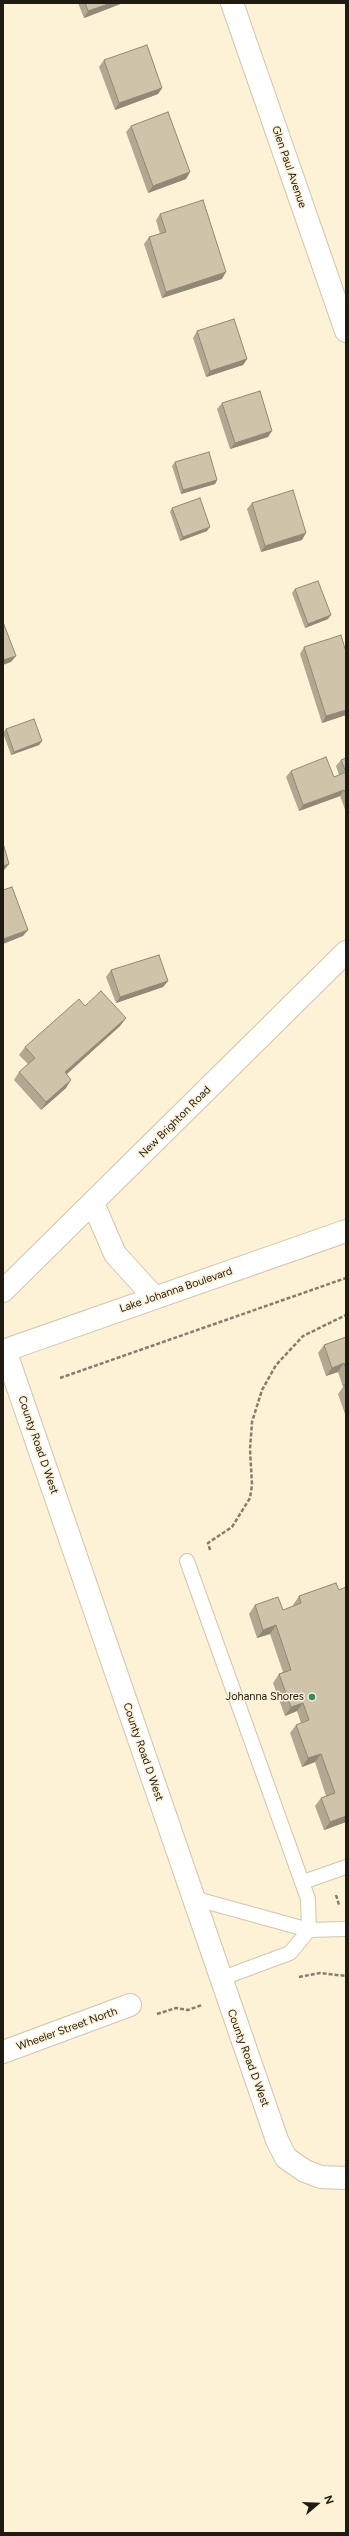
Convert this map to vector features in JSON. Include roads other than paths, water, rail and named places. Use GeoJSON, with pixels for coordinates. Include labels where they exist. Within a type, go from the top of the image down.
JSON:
{"type":"FeatureCollection","features":[{"type":"Feature","properties":{"kind":"street","name":"Glen Paul Avenue"},"geometry":{"type":"LineString","coordinates":[[232,3],[346,331]]}},
{"type":"Feature","properties":{"kind":"street","name":"New Brighton Road"},"geometry":{"type":"LineString","coordinates":[[3,1291],[346,952]]}},
{"type":"Feature","properties":{"kind":"street"},"geometry":{"type":"LineString","coordinates":[[93,1203],[116,1254],[156,1298]]}},
{"type":"Feature","properties":{"kind":"street","name":"Lake Johanna Boulevard"},"geometry":{"type":"LineString","coordinates":[[4,1348],[156,1298],[346,1230]]}},
{"type":"Feature","properties":{"kind":"street","name":"County Road D West"},"geometry":{"type":"LineString","coordinates":[[4,1348],[220,1979],[277,2140],[286,2158],[305,2171],[321,2177],[346,2178]]}},
{"type":"Feature","properties":{"kind":"street","name":"Wheeler Street North"},"geometry":{"type":"LineString","coordinates":[[3,2052],[130,2005]]}},
{"type":"Feature","properties":{"kind":"lane"},"geometry":{"type":"LineString","coordinates":[[187,1561],[308,1899],[309,1930],[290,1953],[220,1979]]}},
{"type":"Feature","properties":{"kind":"lane"},"geometry":{"type":"LineString","coordinates":[[303,1882],[346,1867]]}},
{"type":"Feature","properties":{"kind":"lane"},"geometry":{"type":"LineString","coordinates":[[193,1898],[309,1930],[346,1928]]}},
{"type":"Feature","properties":{"kind":"place","name":"Johanna Shores"},"geometry":{"type":"Point","coordinates":[312,1697]}}]}
